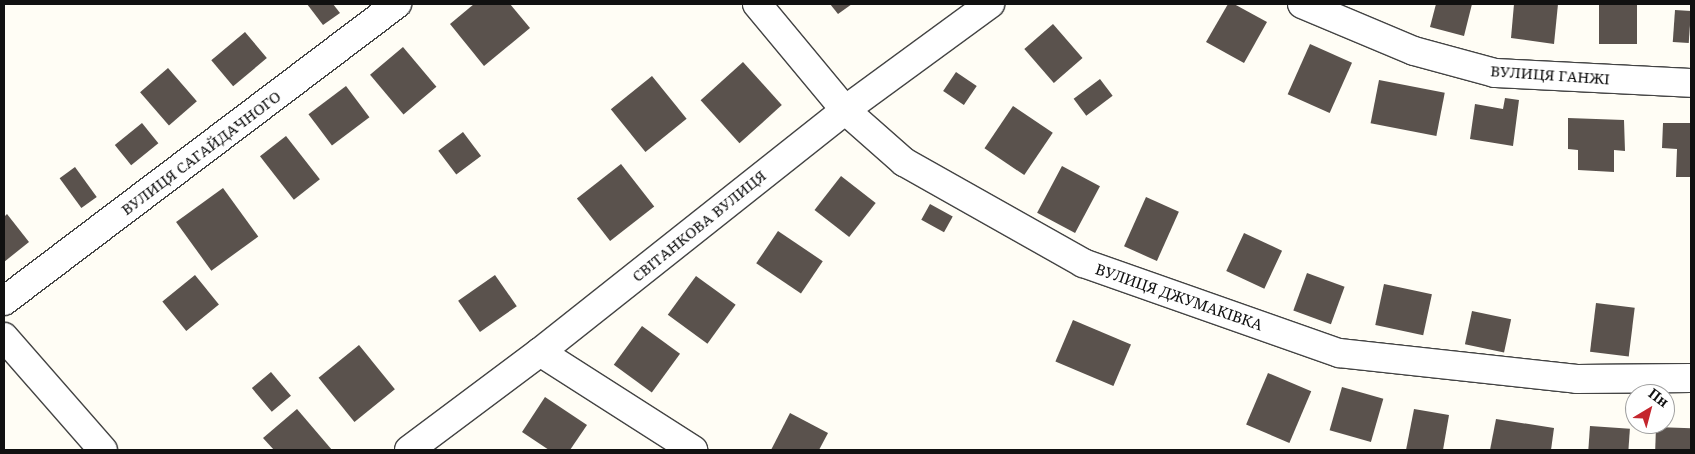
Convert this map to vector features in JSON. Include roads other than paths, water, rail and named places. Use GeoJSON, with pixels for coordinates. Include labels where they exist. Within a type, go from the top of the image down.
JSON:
{"type":"FeatureCollection","features":[{"type":"Feature","properties":{"kind":"street","name":"ВУЛИЦЯ САГАЙДАЧНОГО"},"geometry":{"type":"LineString","coordinates":[[4,301],[397,4]]}},
{"type":"Feature","properties":{"kind":"street","name":"ВУЛИЦЯ ДЖУМАКІВКА"},"geometry":{"type":"LineString","coordinates":[[757,4],[845,110],[904,162],[1083,263],[1339,353],[1577,379],[1691,378]]}},
{"type":"Feature","properties":{"kind":"street","name":"СВІТАНКОВА ВУЛИЦЯ"},"geometry":{"type":"LineString","coordinates":[[409,450],[540,352],[845,110],[990,4]]}},
{"type":"Feature","properties":{"kind":"street","name":"ВУЛИЦЯ ГАНЖІ"},"geometry":{"type":"LineString","coordinates":[[1302,4],[1414,51],[1495,73],[1691,83]]}},
{"type":"Feature","properties":{"kind":"street"},"geometry":{"type":"LineString","coordinates":[[4,337],[103,450]]}},
{"type":"Feature","properties":{"kind":"street"},"geometry":{"type":"LineString","coordinates":[[540,352],[693,450]]}}]}
